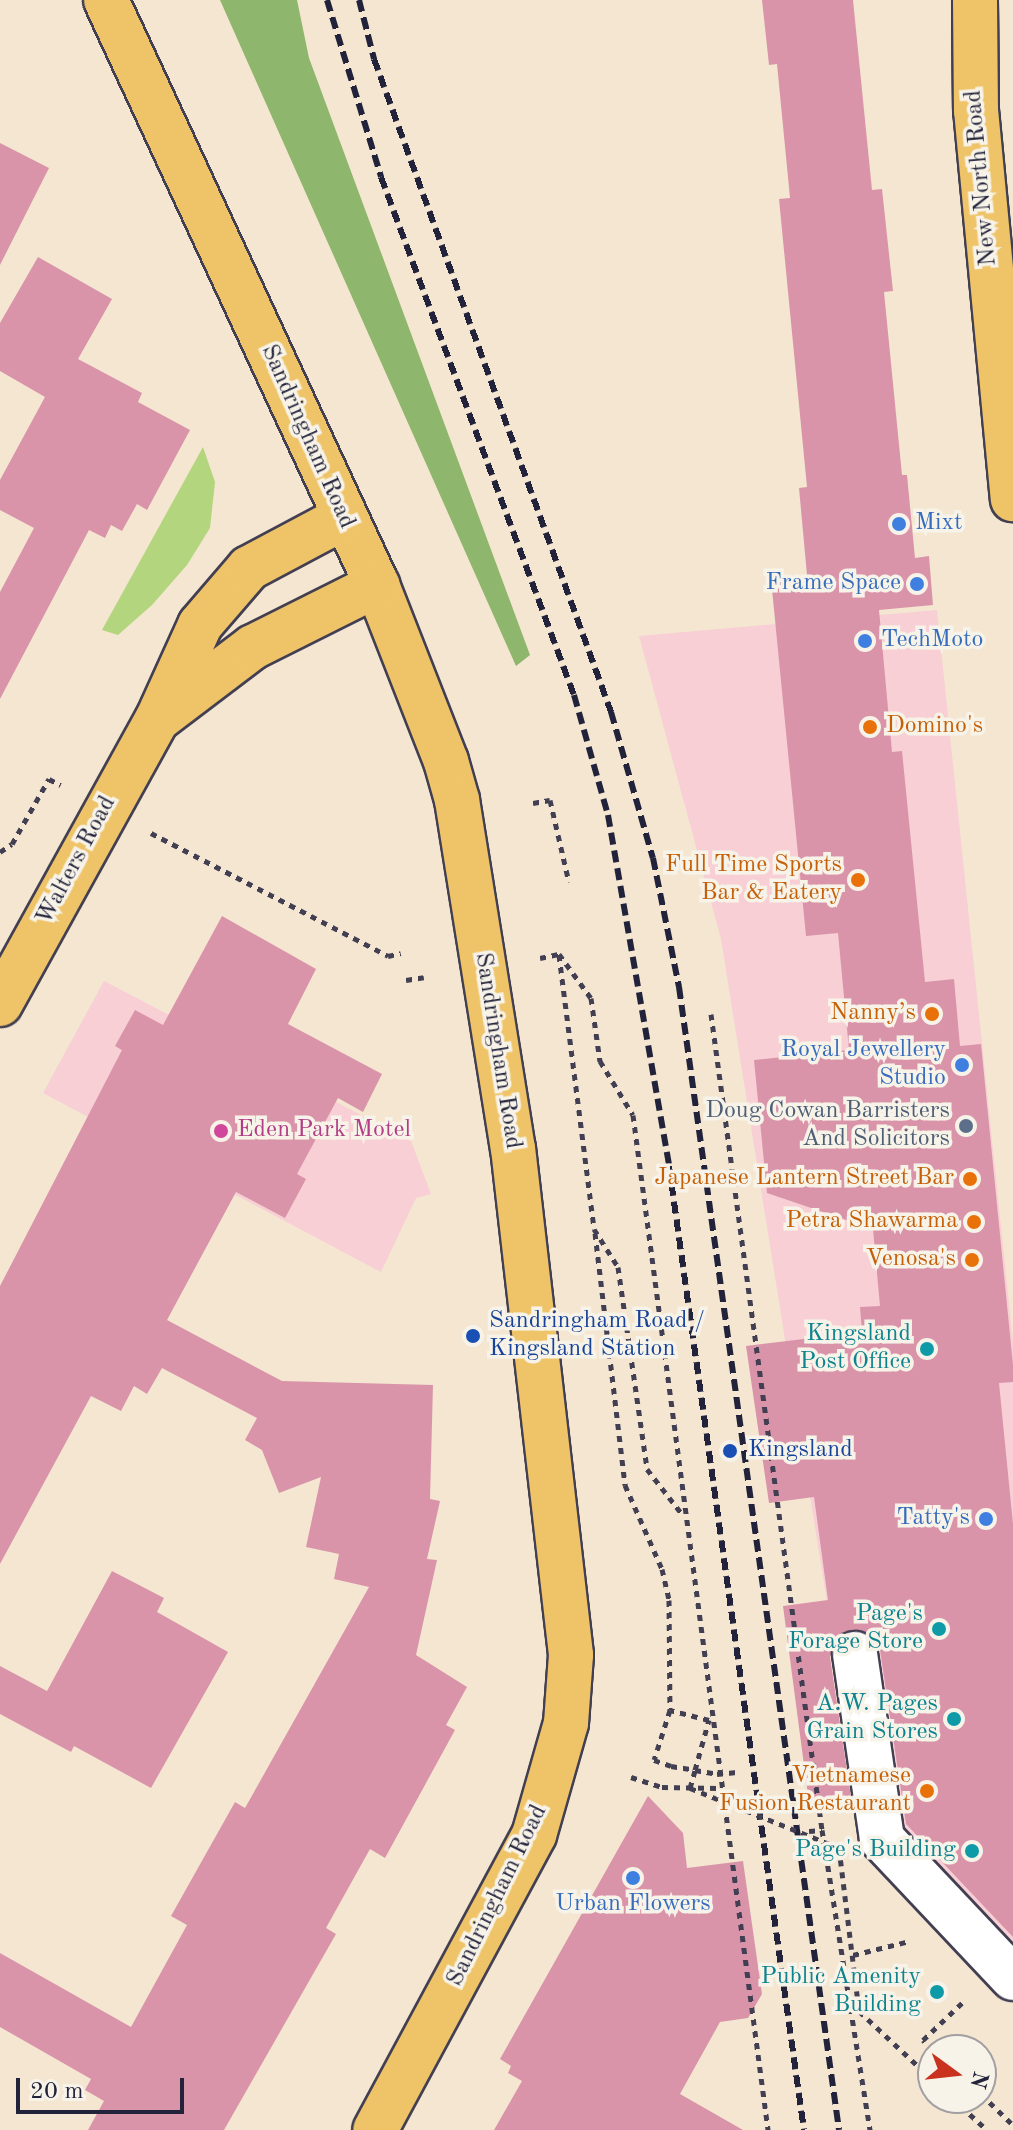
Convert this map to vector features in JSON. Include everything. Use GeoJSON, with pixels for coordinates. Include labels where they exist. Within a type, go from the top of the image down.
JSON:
{"type":"FeatureCollection","features":[{"type":"Feature","properties":{"kind":"main road","name":"Sandringham Road"},"geometry":{"type":"LineString","coordinates":[[106,0],[343,518],[377,585],[457,800],[513,1148],[571,1655],[560,1756],[534,1835],[375,2130]]}},
{"type":"Feature","properties":{"kind":"main road","name":"New North Road"},"geometry":{"type":"LineString","coordinates":[[975,0],[976,110],[1013,499]]}},
{"type":"Feature","properties":{"kind":"main road","name":"Walters Road"},"geometry":{"type":"LineString","coordinates":[[0,1004],[105,808],[157,720],[184,652],[232,586],[270,555],[343,518]]}},
{"type":"Feature","properties":{"kind":"main road","name":"Walters Road"},"geometry":{"type":"LineString","coordinates":[[157,720],[253,647],[377,585]]}},
{"type":"Feature","properties":{"kind":"lane"},"geometry":{"type":"LineString","coordinates":[[855,1654],[882,1839],[1013,1978]]}},
{"type":"Feature","properties":{"kind":"path"},"geometry":{"type":"LineString","coordinates":[[0,852],[12,844],[49,779],[388,956],[401,953]]}},
{"type":"Feature","properties":{"kind":"path"},"geometry":{"type":"LineString","coordinates":[[533,803],[550,800],[569,882]]}},
{"type":"Feature","properties":{"kind":"path"},"geometry":{"type":"LineString","coordinates":[[540,958],[559,954]]}},
{"type":"Feature","properties":{"kind":"path"},"geometry":{"type":"LineString","coordinates":[[559,954],[625,1485],[662,1569],[669,1600],[670,1710],[654,1760],[717,1774],[737,1772]]}},
{"type":"Feature","properties":{"kind":"path"},"geometry":{"type":"LineString","coordinates":[[559,954],[591,998],[600,1061],[633,1115],[709,1720],[768,2130]]}},
{"type":"Feature","properties":{"kind":"path"},"geometry":{"type":"LineString","coordinates":[[406,980],[424,977]]}},
{"type":"Feature","properties":{"kind":"path"},"geometry":{"type":"LineString","coordinates":[[711,1014],[822,1830],[870,2130]]}},
{"type":"Feature","properties":{"kind":"path"},"geometry":{"type":"LineString","coordinates":[[594,1229],[618,1267],[647,1469],[683,1515]]}},
{"type":"Feature","properties":{"kind":"path"},"geometry":{"type":"LineString","coordinates":[[670,1710],[709,1720]]}},
{"type":"Feature","properties":{"kind":"path"},"geometry":{"type":"LineString","coordinates":[[690,1788],[709,1720]]}},
{"type":"Feature","properties":{"kind":"path"},"geometry":{"type":"LineString","coordinates":[[631,1777],[690,1788],[719,1788]]}},
{"type":"Feature","properties":{"kind":"path"},"geometry":{"type":"LineString","coordinates":[[690,1788],[839,1848],[859,2011],[917,2065]]}},
{"type":"Feature","properties":{"kind":"path"},"geometry":{"type":"LineString","coordinates":[[809,1831],[822,1830]]}},
{"type":"Feature","properties":{"kind":"path"},"geometry":{"type":"LineString","coordinates":[[853,1955],[895,1947]]}},
{"type":"Feature","properties":{"kind":"path"},"geometry":{"type":"LineString","coordinates":[[929,2034],[969,1996]]}},
{"type":"Feature","properties":{"kind":"path"},"geometry":{"type":"LineString","coordinates":[[997,2110],[1013,2125]]}},
{"type":"Feature","properties":{"kind":"path"},"geometry":{"type":"LineString","coordinates":[[970,2114],[985,2128]]}},
{"type":"Feature","properties":{"kind":"shaded area"},"geometry":{"type":"Polygon","coordinates":[[[937,610],[1013,1342],[1013,1942],[906,1830],[858,1796],[721,939],[639,636],[937,610]]]}},
{"type":"Feature","properties":{"kind":"shaded area"},"geometry":{"type":"Polygon","coordinates":[[[104,981],[411,1141],[431,1194],[416,1198],[381,1272],[43,1093],[104,981]]]}},
{"type":"Feature","properties":{"kind":"green space"},"geometry":{"type":"Polygon","coordinates":[[[220,0],[297,0],[309,58],[530,655],[516,666],[220,0]]]}},
{"type":"Feature","properties":{"kind":"green space"},"geometry":{"type":"Polygon","coordinates":[[[203,447],[215,482],[210,528],[187,565],[152,605],[118,635],[102,630],[203,447]]]}},
{"type":"Feature","properties":{"kind":"building"},"geometry":{"type":"Polygon","coordinates":[[[762,0],[853,0],[872,190],[882,189],[893,291],[884,292],[902,475],[907,475],[915,558],[929,556],[933,605],[879,610],[892,752],[902,751],[925,982],[954,979],[960,1046],[981,1044],[1013,1365],[1013,1382],[999,1383],[1013,1524],[1013,1937],[906,1824],[880,1650],[863,1631],[839,1635],[830,1657],[851,1797],[809,1803],[783,1606],[828,1600],[814,1497],[769,1503],[746,1346],[862,1332],[860,1307],[880,1306],[873,1229],[767,1193],[754,1060],[849,1050],[838,933],[806,936],[771,579],[807,575],[799,488],[807,487],[779,199],[790,198],[777,64],[769,65],[762,0]]]}},
{"type":"Feature","properties":{"kind":"building"},"geometry":{"type":"Polygon","coordinates":[[[0,143],[49,168],[0,265],[0,143]]]}},
{"type":"Feature","properties":{"kind":"building"},"geometry":{"type":"Polygon","coordinates":[[[38,257],[112,299],[78,359],[142,393],[138,402],[190,430],[147,510],[137,504],[122,531],[111,525],[105,538],[89,530],[0,699],[0,592],[34,528],[0,510],[0,480],[45,397],[0,371],[0,323],[38,257]]]}},
{"type":"Feature","properties":{"kind":"building"},"geometry":{"type":"Polygon","coordinates":[[[222,916],[316,969],[288,1024],[382,1074],[363,1112],[338,1098],[297,1174],[306,1179],[285,1218],[236,1192],[167,1320],[282,1381],[433,1385],[430,1499],[440,1501],[427,1559],[437,1560],[416,1655],[467,1687],[446,1725],[455,1730],[385,1858],[370,1849],[326,1928],[336,1934],[224,2130],[88,2130],[104,2101],[85,2090],[91,2079],[0,2027],[0,1953],[131,2027],[187,1925],[171,1916],[235,1802],[245,1808],[369,1587],[334,1579],[339,1554],[306,1547],[321,1477],[279,1493],[262,1450],[245,1440],[257,1418],[162,1368],[147,1394],[134,1386],[121,1411],[91,1396],[0,1564],[0,1286],[122,1050],[115,1046],[135,1010],[163,1025],[222,916]]]}},
{"type":"Feature","properties":{"kind":"building"},"geometry":{"type":"Polygon","coordinates":[[[112,1571],[164,1598],[157,1612],[228,1652],[151,1788],[74,1746],[71,1752],[0,1714],[0,1666],[47,1691],[112,1571]]]}},
{"type":"Feature","properties":{"kind":"building"},"geometry":{"type":"Polygon","coordinates":[[[648,1796],[683,1833],[687,1868],[743,1861],[762,1994],[748,2018],[720,2022],[680,2094],[743,2130],[494,2130],[522,2081],[508,2073],[511,2066],[500,2059],[648,1796]]]}},
{"type":"Feature","properties":{"kind":"railway"},"geometry":{"type":"LineString","coordinates":[[327,0],[381,177],[574,695],[608,815],[669,1166],[804,2130]]}},
{"type":"Feature","properties":{"kind":"railway"},"geometry":{"type":"LineString","coordinates":[[359,0],[374,59],[611,712],[653,858],[679,987],[839,2130]]}},
{"type":"Feature","properties":{"kind":"place","name":"Mixt"},"geometry":{"type":"Point","coordinates":[899,524]}},
{"type":"Feature","properties":{"kind":"place","name":"Frame Space"},"geometry":{"type":"Point","coordinates":[917,584]}},
{"type":"Feature","properties":{"kind":"place","name":"TechMoto"},"geometry":{"type":"Point","coordinates":[865,641]}},
{"type":"Feature","properties":{"kind":"place","name":"Domino's"},"geometry":{"type":"Point","coordinates":[870,727]}},
{"type":"Feature","properties":{"kind":"place","name":"Full Time Sports Bar & Eatery"},"geometry":{"type":"Point","coordinates":[858,880]}},
{"type":"Feature","properties":{"kind":"place","name":"Nanny’s"},"geometry":{"type":"Point","coordinates":[932,1014]}},
{"type":"Feature","properties":{"kind":"place","name":"Royal Jewellery Studio"},"geometry":{"type":"Point","coordinates":[962,1065]}},
{"type":"Feature","properties":{"kind":"place","name":"Doug Cowan Barristers And Solicitors"},"geometry":{"type":"Point","coordinates":[966,1126]}},
{"type":"Feature","properties":{"kind":"place","name":"Eden Park Motel"},"geometry":{"type":"Point","coordinates":[221,1131]}},
{"type":"Feature","properties":{"kind":"place","name":"Japanese Lantern Street Bar"},"geometry":{"type":"Point","coordinates":[970,1179]}},
{"type":"Feature","properties":{"kind":"place","name":"Petra Shawarma"},"geometry":{"type":"Point","coordinates":[974,1222]}},
{"type":"Feature","properties":{"kind":"place","name":"Venosa's"},"geometry":{"type":"Point","coordinates":[972,1260]}},
{"type":"Feature","properties":{"kind":"place","name":"Sandringham Road / Kingsland Station"},"geometry":{"type":"Point","coordinates":[473,1336]}},
{"type":"Feature","properties":{"kind":"place","name":"Kingsland Post Office"},"geometry":{"type":"Point","coordinates":[927,1349]}},
{"type":"Feature","properties":{"kind":"place","name":"Kingsland"},"geometry":{"type":"Point","coordinates":[730,1451]}},
{"type":"Feature","properties":{"kind":"place","name":"Tatty's"},"geometry":{"type":"Point","coordinates":[986,1519]}},
{"type":"Feature","properties":{"kind":"place","name":"Page's Forage Store"},"geometry":{"type":"Point","coordinates":[939,1629]}},
{"type":"Feature","properties":{"kind":"place","name":"A.W. Pages Grain Stores"},"geometry":{"type":"Point","coordinates":[954,1719]}},
{"type":"Feature","properties":{"kind":"place","name":"Vietnamese Fusion Restaurant"},"geometry":{"type":"Point","coordinates":[927,1791]}},
{"type":"Feature","properties":{"kind":"place","name":"Page's Building"},"geometry":{"type":"Point","coordinates":[972,1851]}},
{"type":"Feature","properties":{"kind":"place","name":"Urban Flowers"},"geometry":{"type":"Point","coordinates":[633,1878]}},
{"type":"Feature","properties":{"kind":"place","name":"Public Amenity Building"},"geometry":{"type":"Point","coordinates":[937,1992]}}]}
